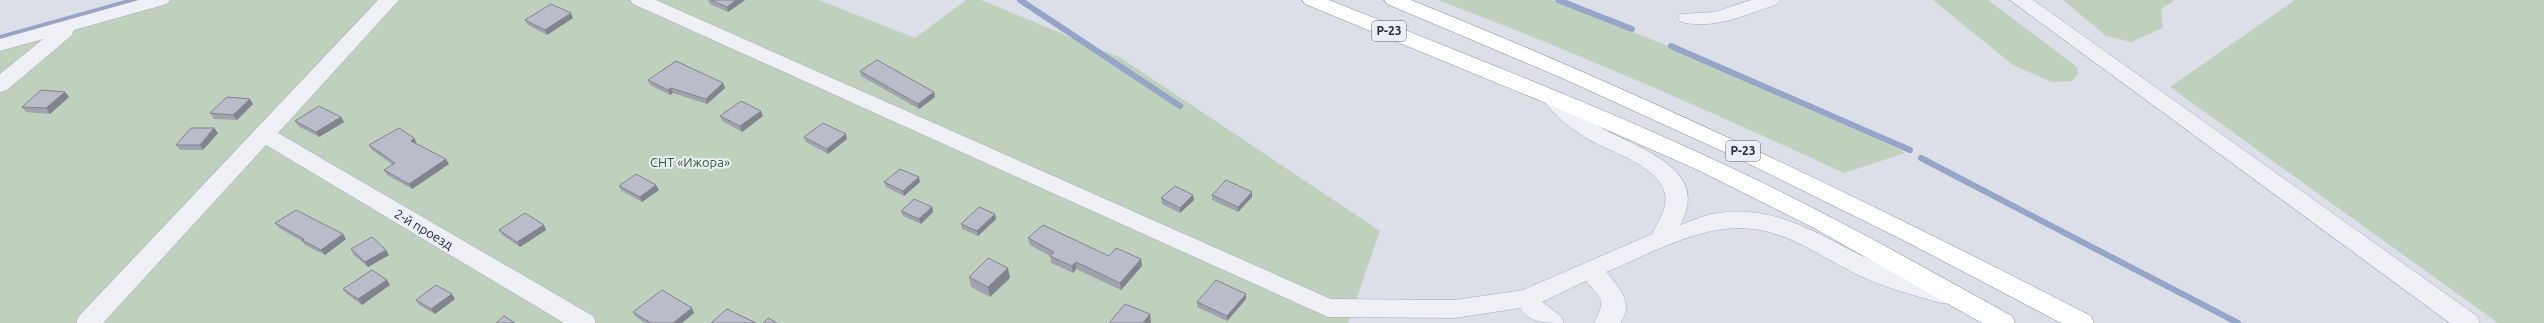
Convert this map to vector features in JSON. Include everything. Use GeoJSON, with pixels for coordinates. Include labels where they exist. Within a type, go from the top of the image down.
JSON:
{"type":"FeatureCollection","features":[{"type":"Feature","properties":{"kind":"highway","name":"Р-23"},"geometry":{"type":"LineString","coordinates":[[1312,0],[1552,98],[1709,166],[1829,226],[2003,323]]}},
{"type":"Feature","properties":{"kind":"highway","name":"Р-23"},"geometry":{"type":"LineString","coordinates":[[1394,0],[1485,36],[1728,145],[1847,201],[2082,323]]}},
{"type":"Feature","properties":{"kind":"street"},"geometry":{"type":"LineString","coordinates":[[0,45],[160,0]]}},
{"type":"Feature","properties":{"kind":"street"},"geometry":{"type":"LineString","coordinates":[[88,323],[389,0]]}},
{"type":"Feature","properties":{"kind":"street"},"geometry":{"type":"LineString","coordinates":[[640,0],[1326,316],[1456,316],[1528,298],[1555,284],[1660,240],[1717,221],[1763,222],[1803,234],[1868,270],[1909,285],[1959,298]]}},
{"type":"Feature","properties":{"kind":"street"},"geometry":{"type":"LineString","coordinates":[[1688,18],[1717,18],[1770,0]]}},
{"type":"Feature","properties":{"kind":"street"},"geometry":{"type":"LineString","coordinates":[[2020,0],[2468,323]]}},
{"type":"Feature","properties":{"kind":"street"},"geometry":{"type":"LineString","coordinates":[[0,85],[70,26]]}},
{"type":"Feature","properties":{"kind":"street"},"geometry":{"type":"LineString","coordinates":[[1552,98],[1580,124],[1632,150],[1669,177],[1677,191],[1677,213],[1660,240]]}},
{"type":"Feature","properties":{"kind":"street","name":"2-й проезд"},"geometry":{"type":"LineString","coordinates":[[264,134],[584,323]]}},
{"type":"Feature","properties":{"kind":"street"},"geometry":{"type":"LineString","coordinates":[[1591,270],[1614,302],[1614,313],[1606,323]]}},
{"type":"Feature","properties":{"kind":"street"},"geometry":{"type":"LineString","coordinates":[[1528,298],[1532,309],[1552,323]]}},
{"type":"Feature","properties":{"kind":"green space","name":"СНТ «Ижора»"},"geometry":{"type":"Polygon","coordinates":[[[135,0],[819,0],[915,38],[966,0],[981,0],[1121,58],[1380,231],[1348,323],[0,323],[0,37],[135,0]]]}},
{"type":"Feature","properties":{"kind":"green space"},"geometry":{"type":"Polygon","coordinates":[[[1438,0],[1552,0],[1663,44],[1905,153],[1844,173],[1642,83],[1541,40],[1438,0]]]}},
{"type":"Feature","properties":{"kind":"green space"},"geometry":{"type":"Polygon","coordinates":[[[1933,0],[1988,0],[2077,67],[2078,74],[2072,81],[2052,82],[2013,65],[1933,0]]]}},
{"type":"Feature","properties":{"kind":"green space"},"geometry":{"type":"Polygon","coordinates":[[[2063,0],[2175,0],[2161,9],[2163,28],[2131,42],[2106,36],[2063,0]]]}},
{"type":"Feature","properties":{"kind":"green space"},"geometry":{"type":"Polygon","coordinates":[[[2295,0],[2544,0],[2544,323],[2498,323],[2170,87],[2295,0]]]}},
{"type":"Feature","properties":{"kind":"building"},"geometry":{"type":"Polygon","coordinates":[[[711,0],[736,0],[727,7],[711,0]]]}},
{"type":"Feature","properties":{"kind":"building"},"geometry":{"type":"Polygon","coordinates":[[[551,4],[571,13],[545,30],[525,20],[551,4]]]}},
{"type":"Feature","properties":{"kind":"building"},"geometry":{"type":"Polygon","coordinates":[[[877,60],[934,92],[918,104],[860,71],[877,60]]]}},
{"type":"Feature","properties":{"kind":"building"},"geometry":{"type":"Polygon","coordinates":[[[676,61],[723,83],[706,99],[671,88],[668,90],[648,80],[676,61]]]}},
{"type":"Feature","properties":{"kind":"building"},"geometry":{"type":"Polygon","coordinates":[[[41,90],[65,92],[46,108],[22,107],[41,90]]]}},
{"type":"Feature","properties":{"kind":"building"},"geometry":{"type":"Polygon","coordinates":[[[227,97],[250,99],[233,115],[210,113],[227,97]]]}},
{"type":"Feature","properties":{"kind":"building"},"geometry":{"type":"Polygon","coordinates":[[[741,101],[761,111],[740,126],[720,116],[741,101]]]}},
{"type":"Feature","properties":{"kind":"building"},"geometry":{"type":"Polygon","coordinates":[[[319,106],[341,117],[316,132],[295,121],[319,106]]]}},
{"type":"Feature","properties":{"kind":"building"},"geometry":{"type":"Polygon","coordinates":[[[823,123],[846,134],[827,149],[804,137],[823,123]]]}},
{"type":"Feature","properties":{"kind":"building"},"geometry":{"type":"Polygon","coordinates":[[[191,128],[214,128],[200,145],[176,145],[191,128]]]}},
{"type":"Feature","properties":{"kind":"building"},"geometry":{"type":"Polygon","coordinates":[[[399,128],[414,138],[411,141],[446,159],[409,184],[384,170],[395,163],[369,145],[399,128]]]}},
{"type":"Feature","properties":{"kind":"building"},"geometry":{"type":"Polygon","coordinates":[[[900,169],[919,177],[903,191],[884,182],[900,169]]]}},
{"type":"Feature","properties":{"kind":"building"},"geometry":{"type":"Polygon","coordinates":[[[636,174],[656,185],[640,197],[619,186],[636,174]]]}},
{"type":"Feature","properties":{"kind":"building"},"geometry":{"type":"Polygon","coordinates":[[[1226,180],[1252,192],[1238,207],[1212,195],[1226,180]]]}},
{"type":"Feature","properties":{"kind":"building"},"geometry":{"type":"Polygon","coordinates":[[[1175,186],[1193,195],[1180,208],[1161,198],[1175,186]]]}},
{"type":"Feature","properties":{"kind":"building"},"geometry":{"type":"Polygon","coordinates":[[[914,199],[932,207],[919,219],[901,211],[914,199]]]}},
{"type":"Feature","properties":{"kind":"building"},"geometry":{"type":"Polygon","coordinates":[[[979,207],[995,214],[977,231],[961,224],[979,207]]]}},
{"type":"Feature","properties":{"kind":"building"},"geometry":{"type":"Polygon","coordinates":[[[296,210],[343,234],[321,250],[275,223],[296,210]]]}},
{"type":"Feature","properties":{"kind":"building"},"geometry":{"type":"Polygon","coordinates":[[[525,213],[544,225],[517,242],[499,230],[525,213]]]}},
{"type":"Feature","properties":{"kind":"building"},"geometry":{"type":"Polygon","coordinates":[[[1043,225],[1109,256],[1116,248],[1141,259],[1120,283],[1076,262],[1072,266],[1050,256],[1054,252],[1028,238],[1043,225]]]}},
{"type":"Feature","properties":{"kind":"building"},"geometry":{"type":"Polygon","coordinates":[[[372,237],[386,250],[365,262],[351,249],[372,237]]]}},
{"type":"Feature","properties":{"kind":"building"},"geometry":{"type":"Polygon","coordinates":[[[988,258],[1008,268],[988,287],[969,277],[988,258]]]}},
{"type":"Feature","properties":{"kind":"building"},"geometry":{"type":"Polygon","coordinates":[[[372,270],[387,280],[358,299],[343,289],[372,270]]]}},
{"type":"Feature","properties":{"kind":"building"},"geometry":{"type":"Polygon","coordinates":[[[1216,280],[1246,294],[1227,316],[1197,302],[1216,280]]]}},
{"type":"Feature","properties":{"kind":"building"},"geometry":{"type":"Polygon","coordinates":[[[436,285],[452,294],[431,309],[416,300],[436,285]]]}},
{"type":"Feature","properties":{"kind":"building"},"geometry":{"type":"Polygon","coordinates":[[[662,290],[692,308],[673,323],[651,323],[633,312],[662,290]]]}},
{"type":"Feature","properties":{"kind":"building"},"geometry":{"type":"Polygon","coordinates":[[[1125,304],[1150,314],[1143,323],[1109,323],[1125,304]]]}},
{"type":"Feature","properties":{"kind":"building"},"geometry":{"type":"Polygon","coordinates":[[[727,309],[756,323],[711,323],[727,309]]]}},
{"type":"Feature","properties":{"kind":"building"},"geometry":{"type":"Polygon","coordinates":[[[504,316],[515,323],[496,323],[504,316]]]}},
{"type":"Feature","properties":{"kind":"building"},"geometry":{"type":"Polygon","coordinates":[[[768,318],[777,323],[763,323],[768,318]]]}},
{"type":"Feature","properties":{"kind":"waterway"},"geometry":{"type":"LineString","coordinates":[[0,38],[136,0]]}},
{"type":"Feature","properties":{"kind":"waterway"},"geometry":{"type":"LineString","coordinates":[[1020,0],[1180,106]]}},
{"type":"Feature","properties":{"kind":"waterway"},"geometry":{"type":"LineString","coordinates":[[1558,0],[1632,29]]}},
{"type":"Feature","properties":{"kind":"waterway"},"geometry":{"type":"LineString","coordinates":[[1671,46],[1910,150]]}},
{"type":"Feature","properties":{"kind":"waterway"},"geometry":{"type":"LineString","coordinates":[[1921,158],[2238,323]]}}]}
